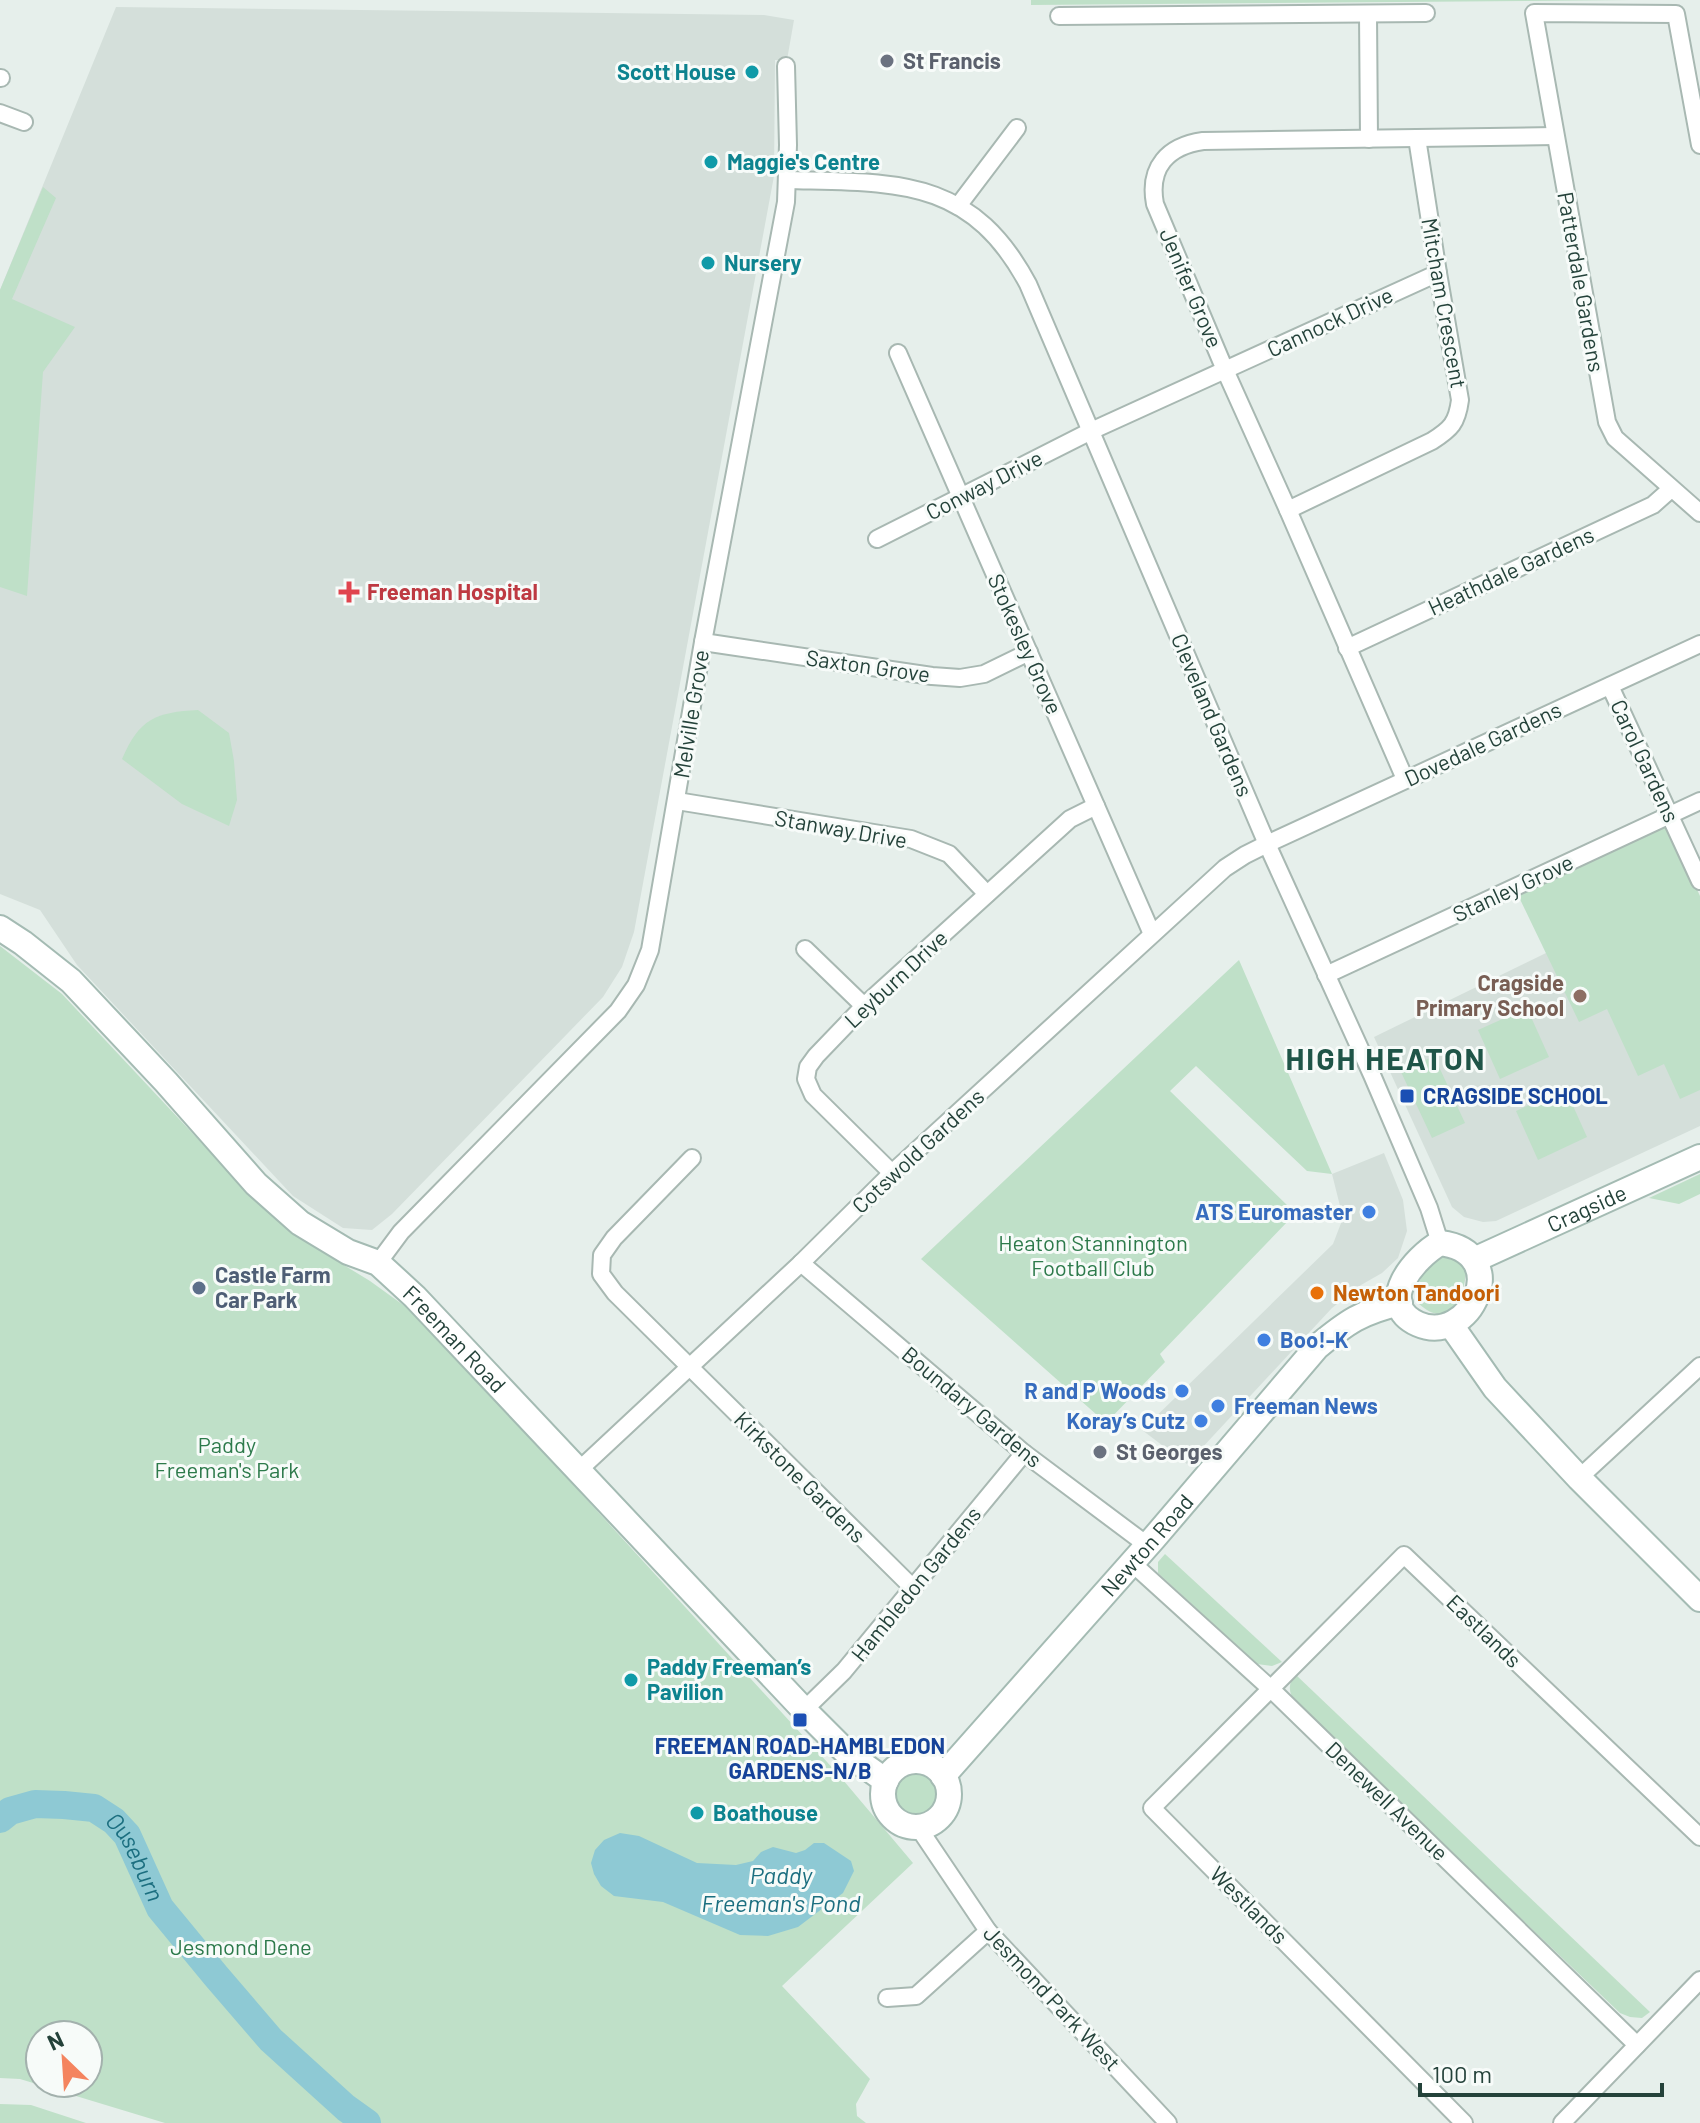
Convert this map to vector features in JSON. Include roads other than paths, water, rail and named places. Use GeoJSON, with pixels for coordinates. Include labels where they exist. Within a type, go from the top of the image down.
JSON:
{"type":"FeatureCollection","features":[{"type":"Feature","properties":{"kind":"street"},"geometry":{"type":"LineString","coordinates":[[1059,16],[1426,13]]}},
{"type":"Feature","properties":{"kind":"street","name":"Patterdale Gardens"},"geometry":{"type":"LineString","coordinates":[[1700,145],[1676,14],[1534,13],[1607,422],[1615,438],[1700,513]]}},
{"type":"Feature","properties":{"kind":"street"},"geometry":{"type":"LineString","coordinates":[[1368,14],[1369,139]]}},
{"type":"Feature","properties":{"kind":"street","name":"Melville Grove"},"geometry":{"type":"LineString","coordinates":[[378,1263],[401,1232],[618,1011],[636,985],[650,950],[703,642],[782,223],[787,180],[786,66]]}},
{"type":"Feature","properties":{"kind":"street"},"geometry":{"type":"LineString","coordinates":[[0,113],[24,122]]}},
{"type":"Feature","properties":{"kind":"street"},"geometry":{"type":"LineString","coordinates":[[958,206],[1017,128]]}},
{"type":"Feature","properties":{"kind":"street","name":"Jenifer Grove"},"geometry":{"type":"LineString","coordinates":[[1405,779],[1155,204],[1155,173],[1173,150],[1192,143],[1555,136]]}},
{"type":"Feature","properties":{"kind":"street","name":"Mitcham Crescent"},"geometry":{"type":"LineString","coordinates":[[1288,510],[1432,441],[1448,431],[1458,417],[1460,400],[1417,138]]}},
{"type":"Feature","properties":{"kind":"street","name":"Cleveland Gardens"},"geometry":{"type":"LineString","coordinates":[[787,180],[892,183],[924,191],[958,206],[998,238],[1018,265],[1267,844],[1429,1208],[1440,1243]]}},
{"type":"Feature","properties":{"kind":"street","name":"Cannock Drive"},"geometry":{"type":"LineString","coordinates":[[1091,431],[1438,273]]}},
{"type":"Feature","properties":{"kind":"street","name":"Stokesley Grove"},"geometry":{"type":"LineString","coordinates":[[898,353],[1152,934]]}},
{"type":"Feature","properties":{"kind":"street","name":"Conway Drive"},"geometry":{"type":"LineString","coordinates":[[877,539],[1091,431]]}},
{"type":"Feature","properties":{"kind":"street","name":"Heathdale Gardens"},"geometry":{"type":"LineString","coordinates":[[1347,648],[1653,505],[1671,489]]}},
{"type":"Feature","properties":{"kind":"street","name":"Saxton Grove"},"geometry":{"type":"LineString","coordinates":[[703,642],[960,678],[984,674],[1029,652]]}},
{"type":"Feature","properties":{"kind":"street","name":"Dovedale Gardens"},"geometry":{"type":"LineString","coordinates":[[1267,844],[1700,644]]}},
{"type":"Feature","properties":{"kind":"street","name":"Carol Gardens"},"geometry":{"type":"LineString","coordinates":[[1610,686],[1700,881]]}},
{"type":"Feature","properties":{"kind":"street","name":"Stanway Drive"},"geometry":{"type":"LineString","coordinates":[[677,801],[911,839],[949,854],[987,894]]}},
{"type":"Feature","properties":{"kind":"street","name":"Stanley Grove"},"geometry":{"type":"LineString","coordinates":[[1326,975],[1700,801]]}},
{"type":"Feature","properties":{"kind":"street","name":"Leyburn Drive"},"geometry":{"type":"LineString","coordinates":[[892,1173],[813,1095],[806,1079],[808,1067],[864,1006],[987,894],[1070,819],[1096,806]]}},
{"type":"Feature","properties":{"kind":"street","name":"Cotswold Gardens"},"geometry":{"type":"LineString","coordinates":[[579,1470],[801,1263],[892,1173],[1152,934],[1225,868],[1267,844]]}},
{"type":"Feature","properties":{"kind":"street","name":"Freeman Road"},"geometry":{"type":"LineString","coordinates":[[0,928],[71,981],[256,1184],[300,1223],[348,1252],[378,1263],[415,1297],[804,1710],[848,1754],[886,1781]]}},
{"type":"Feature","properties":{"kind":"street"},"geometry":{"type":"LineString","coordinates":[[805,949],[864,1006]]}},
{"type":"Feature","properties":{"kind":"street","name":"Cragside"},"geometry":{"type":"LineString","coordinates":[[1474,1260],[1700,1157]]}},
{"type":"Feature","properties":{"kind":"street","name":"Kirkstone Gardens"},"geometry":{"type":"LineString","coordinates":[[692,1158],[614,1238],[602,1255],[601,1274],[615,1293],[688,1367],[912,1587]]}},
{"type":"Feature","properties":{"kind":"street"},"geometry":{"type":"LineString","coordinates":[[1440,1243],[1455,1244],[1466,1250],[1480,1276],[1480,1288],[1464,1315],[1451,1325],[1436,1328],[1411,1320],[1400,1303],[1399,1289],[1421,1255],[1440,1243]]}},
{"type":"Feature","properties":{"kind":"street","name":"Boundary Gardens"},"geometry":{"type":"LineString","coordinates":[[801,1263],[1139,1554]]}},
{"type":"Feature","properties":{"kind":"street","name":"Newton Road"},"geometry":{"type":"LineString","coordinates":[[943,1776],[1317,1347],[1344,1324],[1371,1309],[1400,1303]]}},
{"type":"Feature","properties":{"kind":"street"},"geometry":{"type":"LineString","coordinates":[[1451,1325],[1495,1388],[1579,1478],[1700,1599]]}},
{"type":"Feature","properties":{"kind":"street"},"geometry":{"type":"LineString","coordinates":[[1579,1478],[1700,1366]]}},
{"type":"Feature","properties":{"kind":"street","name":"Hambledon Gardens"},"geometry":{"type":"LineString","coordinates":[[804,1710],[844,1671],[1024,1453]]}},
{"type":"Feature","properties":{"kind":"street","name":"Denewell Avenue"},"geometry":{"type":"LineString","coordinates":[[1139,1554],[1271,1689],[1637,2045]]}},
{"type":"Feature","properties":{"kind":"street","name":"Eastlands"},"geometry":{"type":"LineString","coordinates":[[1271,1689],[1404,1555],[1700,1837]]}},
{"type":"Feature","properties":{"kind":"street","name":"Westlands"},"geometry":{"type":"LineString","coordinates":[[1271,1689],[1152,1808],[1464,2123]]}},
{"type":"Feature","properties":{"kind":"street"},"geometry":{"type":"LineString","coordinates":[[918,1761],[936,1768],[943,1776],[949,1794],[947,1804],[936,1820],[928,1825],[907,1826],[897,1821],[884,1803],[886,1781],[899,1766],[918,1761]]}},
{"type":"Feature","properties":{"kind":"street","name":"Jesmond Park West"},"geometry":{"type":"LineString","coordinates":[[918,1827],[988,1931],[1168,2123]]}},
{"type":"Feature","properties":{"kind":"street"},"geometry":{"type":"LineString","coordinates":[[887,1998],[916,1996],[988,1931]]}},
{"type":"Feature","properties":{"kind":"street"},"geometry":{"type":"LineString","coordinates":[[1562,2123],[1700,1980]]}},
{"type":"Feature","properties":{"kind":"water","name":"Paddy Freeman's Pond"},"geometry":{"type":"Polygon","coordinates":[[[620,1833],[639,1836],[697,1863],[736,1865],[753,1861],[761,1852],[773,1847],[796,1853],[814,1843],[824,1843],[851,1861],[854,1871],[843,1893],[798,1927],[768,1936],[740,1935],[663,1902],[614,1896],[601,1886],[591,1863],[595,1850],[604,1840],[620,1833]]]}},
{"type":"Feature","properties":{"kind":"waterway","name":"Ouseburn"},"geometry":{"type":"LineString","coordinates":[[0,1819],[10,1811],[35,1804],[94,1808],[114,1821],[127,1835],[160,1908],[216,1976],[271,2040],[367,2123]]}},
{"type":"Feature","properties":{"kind":"place","name":"St Francis"},"geometry":{"type":"Point","coordinates":[887,61]}},
{"type":"Feature","properties":{"kind":"place","name":"Scott House"},"geometry":{"type":"Point","coordinates":[752,72]}},
{"type":"Feature","properties":{"kind":"place","name":"Maggie's Centre"},"geometry":{"type":"Point","coordinates":[711,162]}},
{"type":"Feature","properties":{"kind":"place","name":"Nursery"},"geometry":{"type":"Point","coordinates":[708,263]}},
{"type":"Feature","properties":{"kind":"place","name":"Freeman Hospital"},"geometry":{"type":"Point","coordinates":[349,592]}},
{"type":"Feature","properties":{"kind":"place","name":"Cragside Primary School"},"geometry":{"type":"Point","coordinates":[1580,996]}},
{"type":"Feature","properties":{"kind":"place","name":"CRAGSIDE SCHOOL"},"geometry":{"type":"Point","coordinates":[1407,1096]}},
{"type":"Feature","properties":{"kind":"place","name":"ATS Euromaster"},"geometry":{"type":"Point","coordinates":[1369,1212]}},
{"type":"Feature","properties":{"kind":"place","name":"Castle Farm Car Park"},"geometry":{"type":"Point","coordinates":[199,1288]}},
{"type":"Feature","properties":{"kind":"place","name":"Newton Tandoori"},"geometry":{"type":"Point","coordinates":[1317,1293]}},
{"type":"Feature","properties":{"kind":"place","name":"Boo!-K"},"geometry":{"type":"Point","coordinates":[1264,1340]}},
{"type":"Feature","properties":{"kind":"place","name":"R and P Woods"},"geometry":{"type":"Point","coordinates":[1182,1391]}},
{"type":"Feature","properties":{"kind":"place","name":"Freeman News"},"geometry":{"type":"Point","coordinates":[1218,1406]}},
{"type":"Feature","properties":{"kind":"place","name":"Koray’s Cutz"},"geometry":{"type":"Point","coordinates":[1201,1421]}},
{"type":"Feature","properties":{"kind":"place","name":"St Georges"},"geometry":{"type":"Point","coordinates":[1100,1452]}},
{"type":"Feature","properties":{"kind":"place","name":"Paddy Freeman’s Pavilion"},"geometry":{"type":"Point","coordinates":[631,1680]}},
{"type":"Feature","properties":{"kind":"place","name":"FREEMAN ROAD-HAMBLEDON GARDENS-N/B"},"geometry":{"type":"Point","coordinates":[800,1720]}},
{"type":"Feature","properties":{"kind":"place","name":"Boathouse"},"geometry":{"type":"Point","coordinates":[697,1813]}},
{"type":"Feature","properties":{"kind":"district","name":"HIGH HEATON"},"geometry":{"type":"Point","coordinates":[1386,1060]}},
{"type":"Feature","properties":{"kind":"park label","name":"Heaton Stannington Football Club"},"geometry":{"type":"Point","coordinates":[1093,1256]}},
{"type":"Feature","properties":{"kind":"park label","name":"Paddy Freeman's Park"},"geometry":{"type":"Point","coordinates":[227,1458]}},
{"type":"Feature","properties":{"kind":"park label","name":"Jesmond Dene"},"geometry":{"type":"Point","coordinates":[241,1947]}}]}
